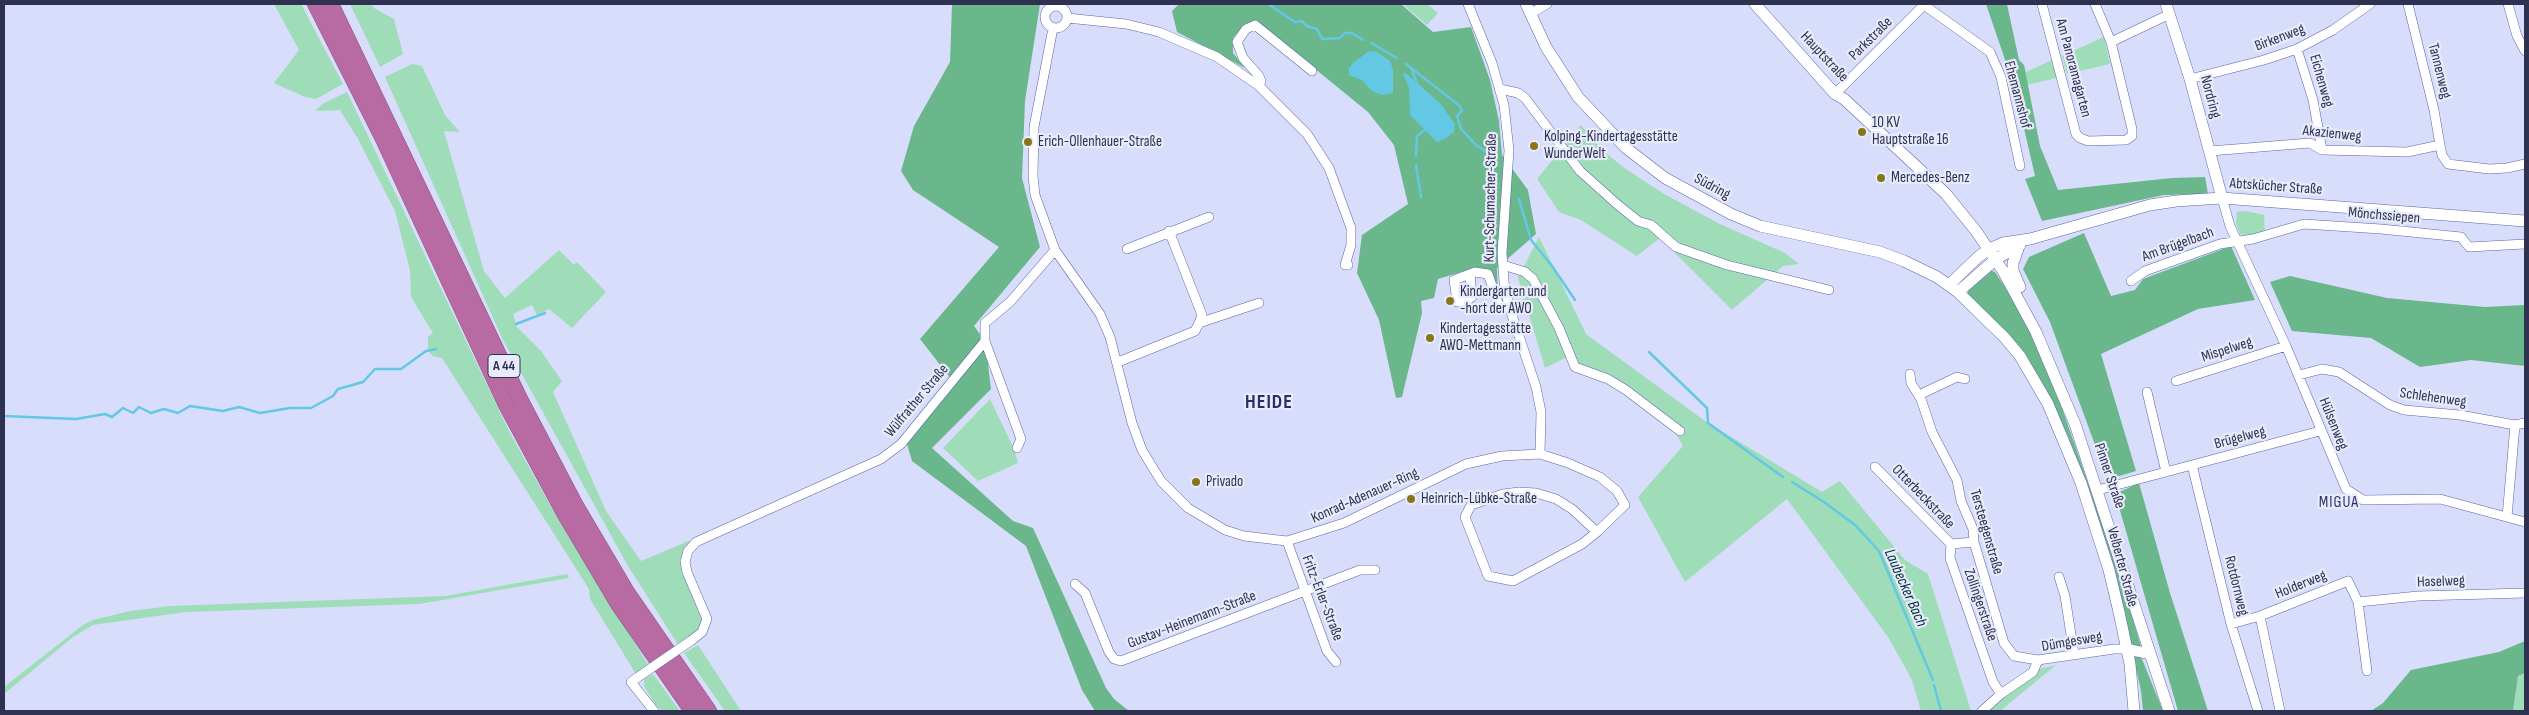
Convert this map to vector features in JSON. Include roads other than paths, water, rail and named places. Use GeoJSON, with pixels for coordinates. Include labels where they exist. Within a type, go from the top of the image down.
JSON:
{"type":"FeatureCollection","features":[{"type":"Feature","properties":{"kind":"highway","name":"A 44"},"geometry":{"type":"LineString","coordinates":[[315,4],[383,139],[449,286],[514,420],[564,513],[618,604],[692,711]]}},
{"type":"Feature","properties":{"kind":"highway","name":"A 44"},"geometry":{"type":"LineString","coordinates":[[331,4],[520,399],[574,504],[628,592],[709,711]]}},
{"type":"Feature","properties":{"kind":"street","name":"Kurt-Schumacher-Straße"},"geometry":{"type":"LineString","coordinates":[[1468,4],[1500,89],[1509,150],[1503,266],[1509,306],[1536,387],[1541,412],[1540,454]]}},
{"type":"Feature","properties":{"kind":"street"},"geometry":{"type":"LineString","coordinates":[[1528,9],[1547,4]]}},
{"type":"Feature","properties":{"kind":"street","name":"Hauptstraße"},"geometry":{"type":"LineString","coordinates":[[1755,4],[1835,94],[1851,105],[1946,194],[1996,259]]}},
{"type":"Feature","properties":{"kind":"street","name":"Parkstraße"},"geometry":{"type":"LineString","coordinates":[[1835,94],[1925,4]]}},
{"type":"Feature","properties":{"kind":"street","name":"Ehemannshof"},"geometry":{"type":"LineString","coordinates":[[1925,4],[1990,52],[2001,77],[2020,166]]}},
{"type":"Feature","properties":{"kind":"street","name":"Am Panoramagarten"},"geometry":{"type":"LineString","coordinates":[[2042,4],[2076,134],[2080,138],[2088,140],[2126,140],[2132,136],[2132,129],[2111,42],[2095,4]]}},
{"type":"Feature","properties":{"kind":"street","name":"Birkenweg"},"geometry":{"type":"LineString","coordinates":[[2190,79],[2264,60],[2297,49],[2333,30],[2370,4]]}},
{"type":"Feature","properties":{"kind":"street","name":"Tannenweg"},"geometry":{"type":"LineString","coordinates":[[2408,4],[2434,110],[2440,145]]}},
{"type":"Feature","properties":{"kind":"street"},"geometry":{"type":"LineString","coordinates":[[2508,4],[2517,36],[2525,51]]}},
{"type":"Feature","properties":{"kind":"street"},"geometry":{"type":"LineString","coordinates":[[1054,5],[1063,9],[1067,18],[1062,26],[1053,28],[1045,22],[1044,17],[1046,12],[1054,5]]}},
{"type":"Feature","properties":{"kind":"street","name":"Südring"},"geometry":{"type":"LineString","coordinates":[[1528,9],[1554,61],[1578,97],[1626,148],[1665,178],[1730,214],[1760,226],[1880,252],[1912,264],[1953,289]]}},
{"type":"Feature","properties":{"kind":"street"},"geometry":{"type":"LineString","coordinates":[[2111,42],[2168,9]]}},
{"type":"Feature","properties":{"kind":"street","name":"Nordring"},"geometry":{"type":"LineString","coordinates":[[2168,9],[2190,79],[2222,198]]}},
{"type":"Feature","properties":{"kind":"street"},"geometry":{"type":"LineString","coordinates":[[1067,18],[1126,24],[1159,32],[1217,57],[1259,86],[1307,134],[1330,168],[1351,228],[1350,246],[1345,265],[1348,265]]}},
{"type":"Feature","properties":{"kind":"street"},"geometry":{"type":"LineString","coordinates":[[1259,86],[1261,81],[1259,76],[1243,58],[1237,42],[1246,29],[1255,24],[1312,71]]}},
{"type":"Feature","properties":{"kind":"street"},"geometry":{"type":"LineString","coordinates":[[1053,28],[1034,127],[1033,176],[1038,203],[1055,250]]}},
{"type":"Feature","properties":{"kind":"street","name":"Eichenweg"},"geometry":{"type":"LineString","coordinates":[[2297,49],[2313,100],[2322,150]]}},
{"type":"Feature","properties":{"kind":"street"},"geometry":{"type":"LineString","coordinates":[[1500,89],[1518,93],[1525,98],[1580,170],[1625,211],[1638,221],[1651,225],[1676,247],[1727,265],[1829,290]]}},
{"type":"Feature","properties":{"kind":"street","name":"Akazienweg"},"geometry":{"type":"LineString","coordinates":[[2210,151],[2310,143],[2322,150],[2407,152],[2440,145]]}},
{"type":"Feature","properties":{"kind":"street"},"geometry":{"type":"LineString","coordinates":[[2440,145],[2445,160],[2489,169],[2525,164]]}},
{"type":"Feature","properties":{"kind":"street","name":"Abtskücher Straße"},"geometry":{"type":"LineString","coordinates":[[1989,249],[2003,243],[2030,239],[2150,205],[2222,198],[2525,221]]}},
{"type":"Feature","properties":{"kind":"street","name":"Hülsenweg"},"geometry":{"type":"LineString","coordinates":[[2222,198],[2237,241],[2299,374],[2320,431],[2346,489],[2363,500],[2440,499],[2525,522]]}},
{"type":"Feature","properties":{"kind":"street"},"geometry":{"type":"LineString","coordinates":[[1127,249],[1209,217]]}},
{"type":"Feature","properties":{"kind":"street","name":"Mönchssiepen"},"geometry":{"type":"LineString","coordinates":[[2237,241],[2304,224],[2461,237],[2469,247],[2525,244]]}},
{"type":"Feature","properties":{"kind":"street"},"geometry":{"type":"LineString","coordinates":[[1118,362],[1194,331],[1199,323],[1202,315],[1169,232]]}},
{"type":"Feature","properties":{"kind":"street","name":"Abtskücher Straße"},"geometry":{"type":"LineString","coordinates":[[1953,289],[1996,259],[2030,239]]}},
{"type":"Feature","properties":{"kind":"street","name":"Am Brügelbach"},"geometry":{"type":"LineString","coordinates":[[2131,281],[2145,271],[2220,244],[2237,241]]}},
{"type":"Feature","properties":{"kind":"street"},"geometry":{"type":"LineString","coordinates":[[2019,246],[2013,263],[2013,271],[2049,342],[2057,378]]}},
{"type":"Feature","properties":{"kind":"street"},"geometry":{"type":"LineString","coordinates":[[1953,289],[1989,249]]}},
{"type":"Feature","properties":{"kind":"street","name":"Wülfrather Straße"},"geometry":{"type":"LineString","coordinates":[[654,711],[631,682],[702,632],[707,619],[690,581],[685,562],[688,550],[696,542],[881,459],[901,444],[985,341],[985,323],[1010,302],[1055,250]]}},
{"type":"Feature","properties":{"kind":"street","name":"Konrad-Adenauer-Ring"},"geometry":{"type":"LineString","coordinates":[[1055,250],[1100,314],[1118,362],[1132,423],[1142,450],[1170,491],[1199,516],[1225,530],[1244,536],[1286,541],[1344,523],[1466,464],[1502,456],[1540,454],[1568,463],[1600,477],[1616,491],[1626,505],[1597,532]]}},
{"type":"Feature","properties":{"kind":"street","name":"Pinner Straße"},"geometry":{"type":"LineString","coordinates":[[1996,259],[2026,311],[2057,378],[2098,490],[2169,711]]}},
{"type":"Feature","properties":{"kind":"street"},"geometry":{"type":"LineString","coordinates":[[1503,266],[1525,272],[1533,279],[1559,328],[1576,368],[1614,383],[1653,408],[1680,432]]}},
{"type":"Feature","properties":{"kind":"street"},"geometry":{"type":"LineString","coordinates":[[1470,274],[1475,272],[1488,274],[1500,306],[1509,306]]}},
{"type":"Feature","properties":{"kind":"street","name":"Velberter Straße"},"geometry":{"type":"LineString","coordinates":[[1953,289],[1987,319],[2020,356],[2048,404],[2082,483],[2109,570],[2127,649],[2134,711]]}},
{"type":"Feature","properties":{"kind":"street"},"geometry":{"type":"LineString","coordinates":[[1199,323],[1259,303]]}},
{"type":"Feature","properties":{"kind":"street"},"geometry":{"type":"LineString","coordinates":[[985,341],[1021,439],[1017,448]]}},
{"type":"Feature","properties":{"kind":"street","name":"Mispelweg"},"geometry":{"type":"LineString","coordinates":[[2176,381],[2286,346]]}},
{"type":"Feature","properties":{"kind":"street","name":"Schlehenweg"},"geometry":{"type":"LineString","coordinates":[[2299,374],[2322,369],[2339,372],[2390,405],[2404,410],[2460,415],[2515,425],[2525,423]]}},
{"type":"Feature","properties":{"kind":"street","name":"Tersteegenstraße"},"geometry":{"type":"LineString","coordinates":[[1910,374],[1911,383],[1919,395],[1932,432],[1957,480],[1961,501],[1973,529],[1974,542],[2008,650],[2022,659],[2038,660]]}},
{"type":"Feature","properties":{"kind":"street"},"geometry":{"type":"LineString","coordinates":[[1919,395],[1957,377],[1965,379]]}},
{"type":"Feature","properties":{"kind":"street"},"geometry":{"type":"LineString","coordinates":[[2147,392],[2166,472]]}},
{"type":"Feature","properties":{"kind":"street"},"geometry":{"type":"LineString","coordinates":[[2507,517],[2515,425]]}},
{"type":"Feature","properties":{"kind":"street","name":"Brügelweg"},"geometry":{"type":"LineString","coordinates":[[2098,490],[2320,431]]}},
{"type":"Feature","properties":{"kind":"street","name":"Rotdornweg"},"geometry":{"type":"LineString","coordinates":[[2192,466],[2231,624],[2258,711]]}},
{"type":"Feature","properties":{"kind":"street","name":"Otterbeckstraße"},"geometry":{"type":"LineString","coordinates":[[1876,467],[1951,544]]}},
{"type":"Feature","properties":{"kind":"street"},"geometry":{"type":"LineString","coordinates":[[1519,492],[1536,493],[1556,499],[1572,509],[1597,532],[1582,544],[1513,581],[1503,580],[1488,576],[1465,517],[1471,505],[1479,502],[1503,494],[1519,492]]}},
{"type":"Feature","properties":{"kind":"street","name":"Fritz-Erler-Straße"},"geometry":{"type":"LineString","coordinates":[[1286,541],[1303,591],[1328,651],[1336,662]]}},
{"type":"Feature","properties":{"kind":"street"},"geometry":{"type":"LineString","coordinates":[[1951,544],[1974,542]]}},
{"type":"Feature","properties":{"kind":"street","name":"Zollingerstraße"},"geometry":{"type":"LineString","coordinates":[[1951,544],[1950,558],[1954,573],[1993,682],[2001,694]]}},
{"type":"Feature","properties":{"kind":"street"},"geometry":{"type":"LineString","coordinates":[[1303,591],[1360,570],[1375,570]]}},
{"type":"Feature","properties":{"kind":"street"},"geometry":{"type":"LineString","coordinates":[[2059,577],[2065,596],[2074,654]]}},
{"type":"Feature","properties":{"kind":"street","name":"Holderweg"},"geometry":{"type":"LineString","coordinates":[[2231,624],[2260,616],[2348,581],[2358,602],[2367,671]]}},
{"type":"Feature","properties":{"kind":"street","name":"Gustav-Heinemann-Straße"},"geometry":{"type":"LineString","coordinates":[[1075,584],[1085,593],[1108,652],[1114,659],[1121,661],[1303,591]]}},
{"type":"Feature","properties":{"kind":"street","name":"Haselweg"},"geometry":{"type":"LineString","coordinates":[[2358,602],[2418,596],[2525,593]]}},
{"type":"Feature","properties":{"kind":"street","name":"Rotdornweg"},"geometry":{"type":"LineString","coordinates":[[2260,616],[2280,711]]}},
{"type":"Feature","properties":{"kind":"street"},"geometry":{"type":"LineString","coordinates":[[2127,649],[2150,654]]}},
{"type":"Feature","properties":{"kind":"street","name":"Dümgesweg"},"geometry":{"type":"LineString","coordinates":[[1982,711],[2001,694],[2033,672],[2038,660],[2074,654],[2127,649]]}},
{"type":"Feature","properties":{"kind":"water"},"geometry":{"type":"Polygon","coordinates":[[[1369,51],[1377,52],[1390,61],[1393,70],[1393,93],[1382,95],[1372,91],[1362,80],[1349,75],[1349,68],[1353,63],[1369,51]]]}},
{"type":"Feature","properties":{"kind":"water"},"geometry":{"type":"Polygon","coordinates":[[[1403,73],[1407,74],[1440,103],[1455,124],[1454,132],[1445,139],[1437,142],[1410,115],[1409,88],[1403,73]]]}},
{"type":"Feature","properties":{"kind":"waterway","name":"Laubecker Bach"},"geometry":{"type":"LineString","coordinates":[[1268,4],[1295,22],[1302,21],[1307,26],[1317,29],[1322,39],[1340,38],[1345,33],[1352,33],[1363,40]]}},
{"type":"Feature","properties":{"kind":"waterway","name":"Laubecker Bach"},"geometry":{"type":"LineString","coordinates":[[1371,43],[1397,58]]}},
{"type":"Feature","properties":{"kind":"waterway","name":"Laubecker Bach"},"geometry":{"type":"LineString","coordinates":[[1406,64],[1460,106],[1462,111],[1457,116],[1461,129],[1476,145],[1490,154]]}},
{"type":"Feature","properties":{"kind":"waterway"},"geometry":{"type":"LineString","coordinates":[[1412,70],[1417,83]]}},
{"type":"Feature","properties":{"kind":"waterway"},"geometry":{"type":"LineString","coordinates":[[1416,156],[1417,136],[1426,129]]}},
{"type":"Feature","properties":{"kind":"waterway"},"geometry":{"type":"LineString","coordinates":[[1416,165],[1421,197]]}},
{"type":"Feature","properties":{"kind":"waterway","name":"Laubecker Bach"},"geometry":{"type":"LineString","coordinates":[[1519,199],[1531,240],[1552,266],[1575,300]]}},
{"type":"Feature","properties":{"kind":"waterway"},"geometry":{"type":"LineString","coordinates":[[516,324],[545,313]]}},
{"type":"Feature","properties":{"kind":"waterway"},"geometry":{"type":"LineString","coordinates":[[4,416],[76,419],[105,414],[112,417],[123,408],[133,413],[139,407],[151,413],[164,409],[178,413],[190,406],[223,411],[239,407],[260,413],[290,408],[311,408],[333,396],[338,389],[363,382],[375,369],[401,369],[426,351],[436,349]]}},
{"type":"Feature","properties":{"kind":"waterway","name":"Laubecker Bach"},"geometry":{"type":"LineString","coordinates":[[1649,352],[1707,408],[1708,423],[1783,477]]}},
{"type":"Feature","properties":{"kind":"waterway","name":"Laubecker Bach"},"geometry":{"type":"LineString","coordinates":[[1792,482],[1824,502],[1855,525],[1879,551],[1933,680]]}},
{"type":"Feature","properties":{"kind":"waterway","name":"Laubecker Bach"},"geometry":{"type":"LineString","coordinates":[[1934,685],[1941,711]]}},
{"type":"Feature","properties":{"kind":"place","name":"10 KV Hauptstraße 16"},"geometry":{"type":"Point","coordinates":[1862,132]}},
{"type":"Feature","properties":{"kind":"place","name":"Erich-Ollenhauer-Straße"},"geometry":{"type":"Point","coordinates":[1028,142]}},
{"type":"Feature","properties":{"kind":"place","name":"Kolping-Kindertagesstätte WunderWelt"},"geometry":{"type":"Point","coordinates":[1534,146]}},
{"type":"Feature","properties":{"kind":"place","name":"Mercedes-Benz"},"geometry":{"type":"Point","coordinates":[1881,178]}},
{"type":"Feature","properties":{"kind":"place","name":"Kindergarten und -hort der AWO"},"geometry":{"type":"Point","coordinates":[1450,301]}},
{"type":"Feature","properties":{"kind":"place","name":"Kindertagesstätte AWO-Mettmann"},"geometry":{"type":"Point","coordinates":[1430,338]}},
{"type":"Feature","properties":{"kind":"place","name":"Privado"},"geometry":{"type":"Point","coordinates":[1196,482]}},
{"type":"Feature","properties":{"kind":"place","name":"Heinrich-Lübke-Straße"},"geometry":{"type":"Point","coordinates":[1411,499]}},
{"type":"Feature","properties":{"kind":"district","name":"HEIDE"},"geometry":{"type":"Point","coordinates":[1269,403]}},
{"type":"Feature","properties":{"kind":"district","name":"MIGUA"},"geometry":{"type":"Point","coordinates":[2339,503]}}]}
